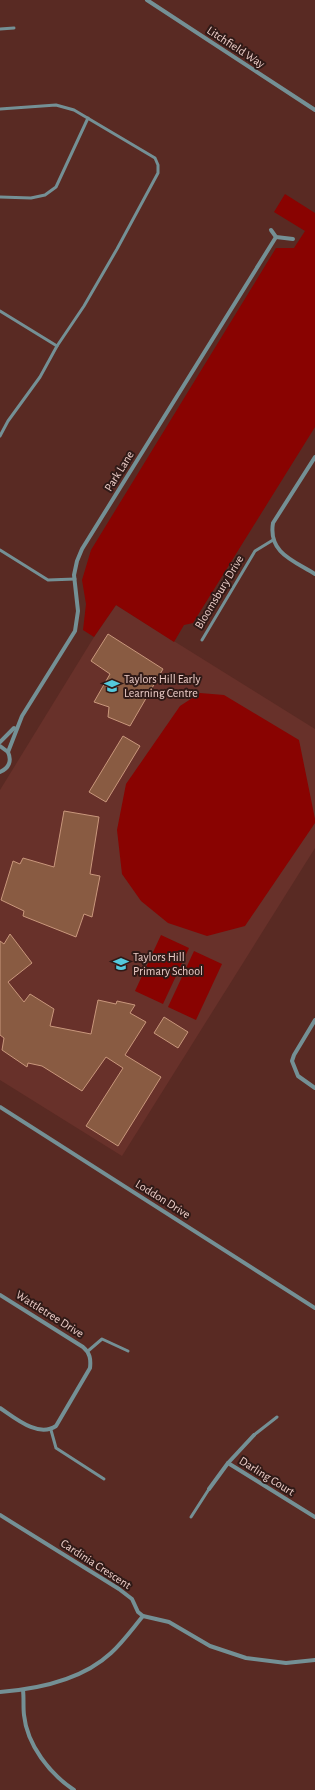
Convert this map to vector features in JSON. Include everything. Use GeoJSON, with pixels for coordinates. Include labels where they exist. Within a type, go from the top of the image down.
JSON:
{"type":"FeatureCollection","features":[{"type":"Feature","properties":{"kind":"street","name":"Litchfield Way"},"geometry":{"type":"LineString","coordinates":[[146,0],[315,110]]}},
{"type":"Feature","properties":{"kind":"street"},"geometry":{"type":"LineString","coordinates":[[271,230],[276,237],[293,239]]}},
{"type":"Feature","properties":{"kind":"street","name":"Park Lane"},"geometry":{"type":"LineString","coordinates":[[0,742],[16,726],[75,631],[78,611],[75,579],[77,561],[82,549],[276,237]]}},
{"type":"Feature","properties":{"kind":"street"},"geometry":{"type":"LineString","coordinates":[[315,457],[274,523],[272,532],[273,540],[277,548],[284,555],[315,574]]}},
{"type":"Feature","properties":{"kind":"street","name":"Park Lane"},"geometry":{"type":"LineString","coordinates":[[0,772],[7,768],[9,764],[8,752],[16,726]]}},
{"type":"Feature","properties":{"kind":"street"},"geometry":{"type":"LineString","coordinates":[[0,746],[8,752]]}},
{"type":"Feature","properties":{"kind":"street"},"geometry":{"type":"LineString","coordinates":[[315,1020],[292,1061],[294,1069],[301,1079],[315,1088]]}},
{"type":"Feature","properties":{"kind":"street","name":"Loddon Drive"},"geometry":{"type":"LineString","coordinates":[[0,1107],[315,1308]]}},
{"type":"Feature","properties":{"kind":"street","name":"Wattletree Drive"},"geometry":{"type":"LineString","coordinates":[[0,1295],[88,1352],[91,1360],[90,1368],[56,1426],[51,1430]]}},
{"type":"Feature","properties":{"kind":"street"},"geometry":{"type":"LineString","coordinates":[[0,1408],[26,1424],[43,1431],[51,1430]]}},
{"type":"Feature","properties":{"kind":"street","name":"Darling Court"},"geometry":{"type":"LineString","coordinates":[[208,1489],[228,1463],[254,1435]]}},
{"type":"Feature","properties":{"kind":"street","name":"Darling Court"},"geometry":{"type":"LineString","coordinates":[[228,1463],[315,1517]]}},
{"type":"Feature","properties":{"kind":"street","name":"Cardinia Crescent"},"geometry":{"type":"LineString","coordinates":[[0,1514],[119,1589],[132,1599],[138,1612],[143,1616]]}},
{"type":"Feature","properties":{"kind":"street"},"geometry":{"type":"LineString","coordinates":[[0,1692],[23,1690],[49,1685],[85,1671],[111,1653],[143,1616],[153,1617],[169,1622],[210,1646],[246,1658],[286,1663],[315,1660]]}},
{"type":"Feature","properties":{"kind":"street"},"geometry":{"type":"LineString","coordinates":[[23,1690],[24,1716],[30,1737],[44,1763],[63,1783],[74,1790]]}},
{"type":"Feature","properties":{"kind":"lane"},"geometry":{"type":"LineString","coordinates":[[0,29],[14,28]]}},
{"type":"Feature","properties":{"kind":"lane"},"geometry":{"type":"LineString","coordinates":[[0,109],[56,105],[74,110],[155,158],[158,166],[158,173],[84,306],[57,346],[40,377],[8,421],[0,436]]}},
{"type":"Feature","properties":{"kind":"lane"},"geometry":{"type":"LineString","coordinates":[[0,197],[31,198],[45,195],[56,187],[88,118]]}},
{"type":"Feature","properties":{"kind":"lane"},"geometry":{"type":"LineString","coordinates":[[0,311],[57,346]]}},
{"type":"Feature","properties":{"kind":"lane","name":"Bloomsbury Drive"},"geometry":{"type":"LineString","coordinates":[[202,640],[255,551],[273,540]]}},
{"type":"Feature","properties":{"kind":"lane"},"geometry":{"type":"LineString","coordinates":[[0,550],[48,580],[75,579]]}},
{"type":"Feature","properties":{"kind":"lane","name":"Wattletree Drive"},"geometry":{"type":"LineString","coordinates":[[88,1352],[102,1339],[128,1351]]}},
{"type":"Feature","properties":{"kind":"lane","name":"Darling Court"},"geometry":{"type":"LineString","coordinates":[[254,1435],[277,1417]]}},
{"type":"Feature","properties":{"kind":"lane"},"geometry":{"type":"LineString","coordinates":[[51,1430],[56,1448],[104,1479]]}},
{"type":"Feature","properties":{"kind":"lane","name":"Darling Court"},"geometry":{"type":"LineString","coordinates":[[191,1518],[208,1489]]}},
{"type":"Feature","properties":{"kind":"shaded area"},"geometry":{"type":"Polygon","coordinates":[[[285,194],[315,213],[315,427],[193,623],[184,625],[174,642],[116,605],[94,637],[83,630],[86,604],[82,580],[91,550],[276,248],[294,248],[305,231],[274,212],[285,194]]]}},
{"type":"Feature","properties":{"kind":"shaded area","name":"Taylors Hill Primary School"},"geometry":{"type":"Polygon","coordinates":[[[116,605],[315,729],[315,848],[122,1156],[0,1080],[0,790],[94,637],[116,605]]]}},
{"type":"Feature","properties":{"kind":"shaded area"},"geometry":{"type":"Polygon","coordinates":[[[200,693],[224,695],[299,740],[315,819],[315,823],[245,926],[207,936],[168,923],[141,901],[122,874],[117,830],[126,784],[180,706],[200,693]]]}},
{"type":"Feature","properties":{"kind":"shaded area"},"geometry":{"type":"Polygon","coordinates":[[[161,935],[189,948],[163,1004],[135,991],[161,935]]]}},
{"type":"Feature","properties":{"kind":"shaded area"},"geometry":{"type":"Polygon","coordinates":[[[194,951],[222,964],[196,1020],[168,1007],[194,951]]]}},
{"type":"Feature","properties":{"kind":"building","name":"Taylors Hill Early Learning Centre"},"geometry":{"type":"Polygon","coordinates":[[[108,634],[163,669],[130,726],[108,717],[109,707],[94,702],[110,674],[91,661],[108,634]]]}},
{"type":"Feature","properties":{"kind":"building"},"geometry":{"type":"Polygon","coordinates":[[[123,736],[140,746],[106,802],[89,792],[123,736]]]}},
{"type":"Feature","properties":{"kind":"building"},"geometry":{"type":"Polygon","coordinates":[[[64,811],[99,817],[90,874],[100,876],[92,917],[84,914],[76,937],[23,916],[24,911],[1,900],[13,861],[20,864],[23,858],[54,867],[64,811]]]}},
{"type":"Feature","properties":{"kind":"building"},"geometry":{"type":"Polygon","coordinates":[[[10,934],[32,963],[8,982],[24,1002],[30,994],[54,1009],[50,1026],[91,1034],[98,1000],[116,1004],[117,1001],[135,1005],[130,1013],[146,1022],[125,1055],[161,1077],[118,1146],[86,1126],[123,1068],[106,1057],[82,1091],[42,1066],[28,1063],[27,1067],[2,1050],[4,1038],[0,1035],[0,941],[4,944],[10,934]]]}},
{"type":"Feature","properties":{"kind":"building"},"geometry":{"type":"Polygon","coordinates":[[[164,1017],[188,1032],[178,1048],[154,1033],[164,1017]]]}},
{"type":"Feature","properties":{"kind":"place","name":"Taylors Hill Early Learning Centre"},"geometry":{"type":"Point","coordinates":[112,686]}},
{"type":"Feature","properties":{"kind":"place","name":"Taylors Hill Primary School"},"geometry":{"type":"Point","coordinates":[121,964]}}]}
